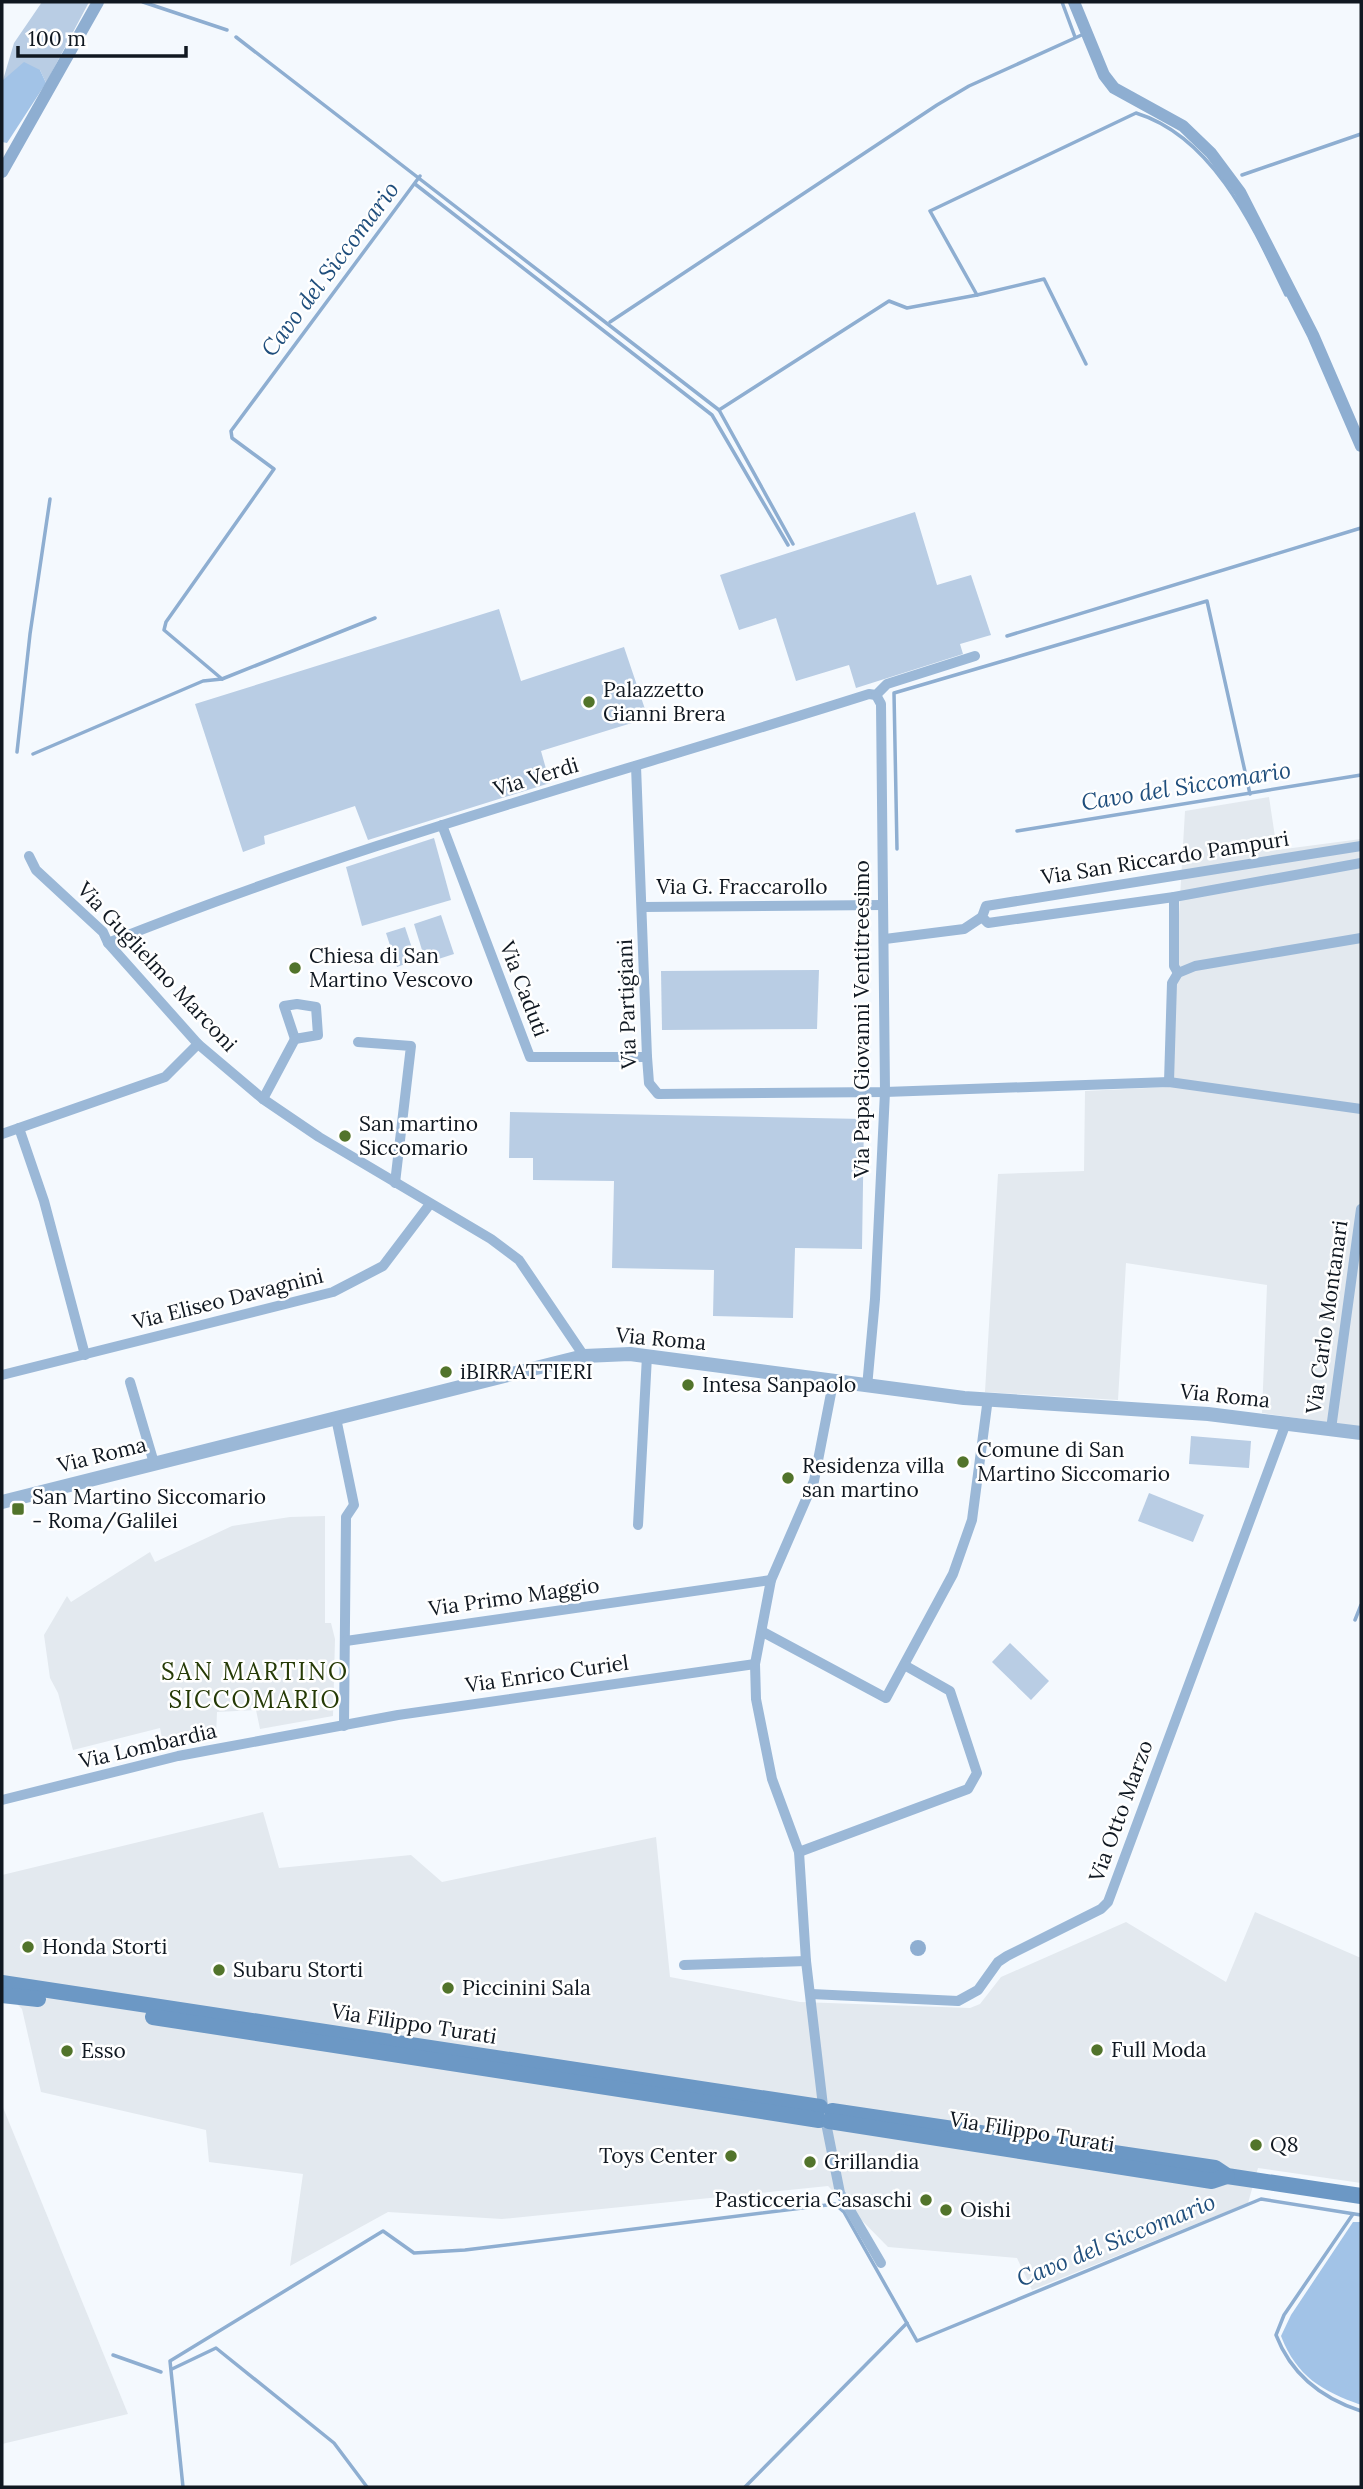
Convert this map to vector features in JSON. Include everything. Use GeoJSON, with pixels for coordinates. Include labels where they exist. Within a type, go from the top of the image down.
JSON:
{"type":"FeatureCollection","features":[{"type":"Feature","properties":{"kind":"main road","name":"Via Filippo Turati"},"geometry":{"type":"LineString","coordinates":[[2,1983],[825,2115],[1212,2181],[1227,2176],[1361,2196]]}},
{"type":"Feature","properties":{"kind":"main road","name":"Via Filippo Turati"},"geometry":{"type":"LineString","coordinates":[[2,1995],[825,2115]]}},
{"type":"Feature","properties":{"kind":"street","name":"Via Verdi"},"geometry":{"type":"LineString","coordinates":[[108,943],[258,884],[869,694],[876,695],[887,684],[975,656]]}},
{"type":"Feature","properties":{"kind":"street","name":"Via Papa Giovanni Ventitreesimo"},"geometry":{"type":"LineString","coordinates":[[867,1387],[875,1298],[886,1091],[881,704],[876,695]]}},
{"type":"Feature","properties":{"kind":"street","name":"Via Partigiani"},"geometry":{"type":"LineString","coordinates":[[636,766],[649,1083],[658,1094],[886,1091]]}},
{"type":"Feature","properties":{"kind":"street","name":"Via Caduti"},"geometry":{"type":"LineString","coordinates":[[442,825],[530,1057],[647,1057]]}},
{"type":"Feature","properties":{"kind":"street","name":"Via San Riccardo Pampuri"},"geometry":{"type":"LineString","coordinates":[[885,939],[964,929],[982,917],[986,906],[1361,846]]}},
{"type":"Feature","properties":{"kind":"street","name":"Via Guglielmo Marconi"},"geometry":{"type":"LineString","coordinates":[[29,856],[36,870],[103,932],[108,943],[198,1044],[263,1099],[395,1183],[491,1239],[519,1260],[584,1356]]}},
{"type":"Feature","properties":{"kind":"street","name":"Via San Riccardo Pampuri"},"geometry":{"type":"LineString","coordinates":[[982,917],[988,923],[1169,897],[1361,863]]}},
{"type":"Feature","properties":{"kind":"street"},"geometry":{"type":"LineString","coordinates":[[1188,874],[1191,892]]}},
{"type":"Feature","properties":{"kind":"street"},"geometry":{"type":"LineString","coordinates":[[1160,877],[1169,897]]}},
{"type":"Feature","properties":{"kind":"street","name":"Via San Riccardo Pampuri"},"geometry":{"type":"LineString","coordinates":[[1169,897],[1174,967],[1178,973],[1172,983],[1169,1082]]}},
{"type":"Feature","properties":{"kind":"street","name":"Via G. Fraccarollo"},"geometry":{"type":"LineString","coordinates":[[643,907],[883,905]]}},
{"type":"Feature","properties":{"kind":"street"},"geometry":{"type":"LineString","coordinates":[[1178,973],[1195,966],[1361,938]]}},
{"type":"Feature","properties":{"kind":"street"},"geometry":{"type":"LineString","coordinates":[[263,1099],[295,1039]]}},
{"type":"Feature","properties":{"kind":"street"},"geometry":{"type":"LineString","coordinates":[[358,1042],[411,1045],[395,1183]]}},
{"type":"Feature","properties":{"kind":"street"},"geometry":{"type":"LineString","coordinates":[[2,1134],[165,1077],[198,1044]]}},
{"type":"Feature","properties":{"kind":"street"},"geometry":{"type":"LineString","coordinates":[[886,1091],[1169,1082],[1361,1109]]}},
{"type":"Feature","properties":{"kind":"street"},"geometry":{"type":"LineString","coordinates":[[19,1128],[44,1201],[85,1355]]}},
{"type":"Feature","properties":{"kind":"street","name":"Via Eliseo Davagnini"},"geometry":{"type":"LineString","coordinates":[[2,1375],[333,1292],[383,1266],[430,1204]]}},
{"type":"Feature","properties":{"kind":"street","name":"Via Carlo Montanari"},"geometry":{"type":"LineString","coordinates":[[1331,1429],[1361,1209]]}},
{"type":"Feature","properties":{"kind":"street","name":"Via Roma"},"geometry":{"type":"LineString","coordinates":[[2,1502],[584,1356],[647,1356],[867,1387],[1208,1414],[1361,1433]]}},
{"type":"Feature","properties":{"kind":"street"},"geometry":{"type":"LineString","coordinates":[[638,1525],[647,1356]]}},
{"type":"Feature","properties":{"kind":"street"},"geometry":{"type":"LineString","coordinates":[[130,1382],[154,1463]]}},
{"type":"Feature","properties":{"kind":"street"},"geometry":{"type":"LineString","coordinates":[[833,1383],[814,1481],[771,1580],[755,1664],[756,1699],[772,1779],[799,1852],[806,1961],[825,2115],[840,2193],[881,2263]]}},
{"type":"Feature","properties":{"kind":"street"},"geometry":{"type":"LineString","coordinates":[[763,1632],[886,1698],[906,1666],[953,1574],[971,1520],[988,1398]]}},
{"type":"Feature","properties":{"kind":"street"},"geometry":{"type":"LineString","coordinates":[[336,1418],[354,1505],[346,1517],[344,1726]]}},
{"type":"Feature","properties":{"kind":"street","name":"Via Otto Marzo"},"geometry":{"type":"LineString","coordinates":[[811,1994],[958,2001],[978,1990],[998,1962],[1101,1909],[1108,1902],[1286,1423]]}},
{"type":"Feature","properties":{"kind":"street","name":"Via Primo Maggio"},"geometry":{"type":"LineString","coordinates":[[346,1641],[771,1580]]}},
{"type":"Feature","properties":{"kind":"street","name":"Via Enrico Curiel"},"geometry":{"type":"LineString","coordinates":[[344,1726],[483,1702],[755,1664]]}},
{"type":"Feature","properties":{"kind":"street"},"geometry":{"type":"LineString","coordinates":[[799,1852],[968,1789],[975,1782],[977,1773],[950,1691],[906,1666]]}},
{"type":"Feature","properties":{"kind":"street","name":"Via Lombardia"},"geometry":{"type":"LineString","coordinates":[[2,1800],[178,1756],[344,1726]]}},
{"type":"Feature","properties":{"kind":"street"},"geometry":{"type":"LineString","coordinates":[[684,1965],[806,1961]]}},
{"type":"Feature","properties":{"kind":"shaded area"},"geometry":{"type":"Polygon","coordinates":[[[42,2],[89,2],[46,83],[40,70],[3,80],[14,43],[42,2]]]}},
{"type":"Feature","properties":{"kind":"shaded area"},"geometry":{"type":"Polygon","coordinates":[[[24,62],[40,70],[46,83],[7,143],[2,142],[2,81],[24,62]]]}},
{"type":"Feature","properties":{"kind":"shaded area"},"geometry":{"type":"Polygon","coordinates":[[[915,512],[937,585],[971,575],[991,635],[960,644],[963,654],[856,688],[849,665],[796,681],[776,618],[739,630],[720,575],[915,512]]]}},
{"type":"Feature","properties":{"kind":"shaded area"},"geometry":{"type":"Polygon","coordinates":[[[499,609],[521,681],[624,647],[648,718],[541,751],[550,783],[368,840],[355,806],[264,836],[265,844],[243,852],[195,704],[499,609]]]}},
{"type":"Feature","properties":{"kind":"shaded area"},"geometry":{"type":"Polygon","coordinates":[[[1269,797],[1277,850],[1361,839],[1361,1427],[1262,1413],[1267,1285],[1126,1263],[1118,1400],[985,1392],[998,1174],[1084,1171],[1085,1091],[1169,1087],[1185,811],[1269,797]]]}},
{"type":"Feature","properties":{"kind":"shaded area"},"geometry":{"type":"Polygon","coordinates":[[[434,838],[451,900],[362,926],[346,867],[434,838]]]}},
{"type":"Feature","properties":{"kind":"shaded area"},"geometry":{"type":"Polygon","coordinates":[[[441,915],[454,954],[426,963],[414,924],[441,915]]]}},
{"type":"Feature","properties":{"kind":"shaded area"},"geometry":{"type":"Polygon","coordinates":[[[405,927],[416,960],[397,967],[386,933],[405,927]]]}},
{"type":"Feature","properties":{"kind":"shaded area"},"geometry":{"type":"Polygon","coordinates":[[[819,970],[817,1029],[662,1030],[661,971],[819,970]]]}},
{"type":"Feature","properties":{"kind":"shaded area"},"geometry":{"type":"Polygon","coordinates":[[[510,1112],[864,1119],[862,1249],[795,1248],[793,1318],[713,1316],[714,1270],[612,1268],[614,1181],[533,1180],[533,1158],[509,1158],[510,1112]]]}},
{"type":"Feature","properties":{"kind":"shaded area"},"geometry":{"type":"Polygon","coordinates":[[[1191,1436],[1251,1441],[1249,1468],[1189,1464],[1191,1436]]]}},
{"type":"Feature","properties":{"kind":"shaded area"},"geometry":{"type":"Polygon","coordinates":[[[1149,1493],[1204,1515],[1193,1542],[1138,1521],[1149,1493]]]}},
{"type":"Feature","properties":{"kind":"shaded area"},"geometry":{"type":"Polygon","coordinates":[[[325,1516],[325,1623],[331,1623],[335,1639],[333,1716],[260,1729],[256,1710],[217,1712],[216,1737],[163,1743],[160,1728],[73,1750],[58,1693],[50,1678],[44,1635],[67,1596],[71,1602],[150,1552],[155,1562],[232,1526],[290,1517],[325,1516]]]}},
{"type":"Feature","properties":{"kind":"shaded area"},"geometry":{"type":"Polygon","coordinates":[[[1010,1643],[1049,1681],[1031,1700],[992,1662],[1010,1643]]]}},
{"type":"Feature","properties":{"kind":"shaded area"},"geometry":{"type":"Polygon","coordinates":[[[263,1812],[279,1868],[411,1855],[442,1882],[656,1837],[670,1977],[800,2002],[970,2008],[980,2004],[1001,1977],[1126,1922],[1226,1982],[1255,1912],[1361,1958],[1361,2183],[1258,2168],[1248,2203],[1032,2290],[1017,2258],[888,2247],[828,2186],[502,2219],[388,2212],[290,2266],[303,2174],[209,2162],[206,2130],[41,2092],[22,2009],[2,1989],[2,1875],[263,1812]]]}},
{"type":"Feature","properties":{"kind":"shaded area"},"geometry":{"type":"Polygon","coordinates":[[[915,1940],[921,1940],[926,1948],[924,1954],[915,1956],[910,1951],[910,1945],[915,1940]]]}},
{"type":"Feature","properties":{"kind":"shaded area"},"geometry":{"type":"Polygon","coordinates":[[[2,2105],[128,2414],[2,2444],[2,2105]]]}},
{"type":"Feature","properties":{"kind":"shaded area"},"geometry":{"type":"Polygon","coordinates":[[[1353,2222],[1361,2222],[1361,2405],[1312,2381],[1295,2362],[1281,2336],[1291,2315],[1353,2222]]]}},
{"type":"Feature","properties":{"kind":"waterway"},"geometry":{"type":"LineString","coordinates":[[2,172],[98,2]]}},
{"type":"Feature","properties":{"kind":"waterway","name":"Cavo del Siccomario"},"geometry":{"type":"LineString","coordinates":[[143,2],[227,30]]}},
{"type":"Feature","properties":{"kind":"waterway","name":"Cavo del Siccomario"},"geometry":{"type":"LineString","coordinates":[[1062,2],[1075,37]]}},
{"type":"Feature","properties":{"kind":"waterway"},"geometry":{"type":"LineString","coordinates":[[1074,2],[1104,75],[1114,88],[1183,126],[1211,153],[1240,192],[1313,335],[1361,446]]}},
{"type":"Feature","properties":{"kind":"waterway","name":"Cavo del Siccomario"},"geometry":{"type":"LineString","coordinates":[[610,322],[937,105],[969,86],[1086,33]]}},
{"type":"Feature","properties":{"kind":"waterway","name":"Cavo del Siccomario"},"geometry":{"type":"LineString","coordinates":[[236,37],[719,410],[793,544]]}},
{"type":"Feature","properties":{"kind":"waterway","name":"Cavo del Siccomario"},"geometry":{"type":"LineString","coordinates":[[719,410],[889,301],[907,308],[977,295],[930,211],[1136,113],[1164,125],[1188,142],[1209,163],[1245,214],[1286,295]]}},
{"type":"Feature","properties":{"kind":"waterway","name":"Cavo del Siccomario"},"geometry":{"type":"LineString","coordinates":[[1242,175],[1361,134]]}},
{"type":"Feature","properties":{"kind":"waterway","name":"Cavo del Siccomario"},"geometry":{"type":"LineString","coordinates":[[222,679],[164,630],[166,622],[274,469],[232,438],[231,431],[420,176]]}},
{"type":"Feature","properties":{"kind":"waterway","name":"Cavo del Siccomario"},"geometry":{"type":"LineString","coordinates":[[415,184],[712,415],[788,545]]}},
{"type":"Feature","properties":{"kind":"waterway","name":"Cavo del Siccomario"},"geometry":{"type":"LineString","coordinates":[[977,295],[1044,279],[1086,364]]}},
{"type":"Feature","properties":{"kind":"waterway","name":"Cavo del Siccomario"},"geometry":{"type":"LineString","coordinates":[[17,752],[30,634],[50,499]]}},
{"type":"Feature","properties":{"kind":"waterway"},"geometry":{"type":"LineString","coordinates":[[1007,636],[1361,528]]}},
{"type":"Feature","properties":{"kind":"waterway"},"geometry":{"type":"LineString","coordinates":[[897,849],[894,693],[1207,601],[1250,794]]}},
{"type":"Feature","properties":{"kind":"waterway","name":"Cavo del Siccomario"},"geometry":{"type":"LineString","coordinates":[[33,754],[203,681],[222,679],[375,618]]}},
{"type":"Feature","properties":{"kind":"waterway","name":"Cavo del Siccomario"},"geometry":{"type":"LineString","coordinates":[[1017,831],[1361,775]]}},
{"type":"Feature","properties":{"kind":"waterway","name":"Cavo del Siccomario"},"geometry":{"type":"LineString","coordinates":[[1355,1620],[1361,1605]]}},
{"type":"Feature","properties":{"kind":"waterway"},"geometry":{"type":"LineString","coordinates":[[183,2487],[170,2361],[383,2231],[414,2253],[465,2250],[835,2204],[844,2212],[917,2341],[1261,2199],[1361,2215]]}},
{"type":"Feature","properties":{"kind":"waterway","name":"Cavo del Siccomario"},"geometry":{"type":"LineString","coordinates":[[1353,2214],[1284,2315],[1276,2335],[1290,2362],[1309,2383],[1320,2392],[1361,2411]]}},
{"type":"Feature","properties":{"kind":"waterway"},"geometry":{"type":"LineString","coordinates":[[745,2487],[907,2323]]}},
{"type":"Feature","properties":{"kind":"waterway"},"geometry":{"type":"LineString","coordinates":[[172,2369],[216,2348],[334,2443],[367,2487]]}},
{"type":"Feature","properties":{"kind":"waterway"},"geometry":{"type":"LineString","coordinates":[[113,2355],[161,2372]]}},
{"type":"Feature","properties":{"kind":"place","name":"Palazzetto Gianni Brera"},"geometry":{"type":"Point","coordinates":[589,702]}},
{"type":"Feature","properties":{"kind":"place","name":"Chiesa di San Martino Vescovo"},"geometry":{"type":"Point","coordinates":[295,968]}},
{"type":"Feature","properties":{"kind":"place","name":"San martino Siccomario"},"geometry":{"type":"Point","coordinates":[345,1136]}},
{"type":"Feature","properties":{"kind":"place","name":"iBIRRATTIERI"},"geometry":{"type":"Point","coordinates":[446,1372]}},
{"type":"Feature","properties":{"kind":"place","name":"Intesa Sanpaolo"},"geometry":{"type":"Point","coordinates":[688,1385]}},
{"type":"Feature","properties":{"kind":"place","name":"Comune di San Martino Siccomario"},"geometry":{"type":"Point","coordinates":[963,1462]}},
{"type":"Feature","properties":{"kind":"place","name":"Residenza villa san martino"},"geometry":{"type":"Point","coordinates":[788,1478]}},
{"type":"Feature","properties":{"kind":"place","name":"San Martino Siccomario - Roma/Galilei"},"geometry":{"type":"Point","coordinates":[18,1509]}},
{"type":"Feature","properties":{"kind":"place","name":"Honda Storti"},"geometry":{"type":"Point","coordinates":[28,1947]}},
{"type":"Feature","properties":{"kind":"place","name":"Subaru Storti"},"geometry":{"type":"Point","coordinates":[219,1970]}},
{"type":"Feature","properties":{"kind":"place","name":"Piccinini Sala"},"geometry":{"type":"Point","coordinates":[448,1988]}},
{"type":"Feature","properties":{"kind":"place","name":"Full Moda"},"geometry":{"type":"Point","coordinates":[1097,2050]}},
{"type":"Feature","properties":{"kind":"place","name":"Esso"},"geometry":{"type":"Point","coordinates":[67,2051]}},
{"type":"Feature","properties":{"kind":"place","name":"Q8"},"geometry":{"type":"Point","coordinates":[1256,2145]}},
{"type":"Feature","properties":{"kind":"place","name":"Toys Center"},"geometry":{"type":"Point","coordinates":[731,2156]}},
{"type":"Feature","properties":{"kind":"place","name":"Grillandia"},"geometry":{"type":"Point","coordinates":[810,2162]}},
{"type":"Feature","properties":{"kind":"place","name":"Pasticceria Casaschi"},"geometry":{"type":"Point","coordinates":[926,2200]}},
{"type":"Feature","properties":{"kind":"place","name":"Oishi"},"geometry":{"type":"Point","coordinates":[946,2210]}},
{"type":"Feature","properties":{"kind":"district","name":"SAN MARTINO SICCOMARIO"},"geometry":{"type":"Point","coordinates":[255,1686]}}]}
